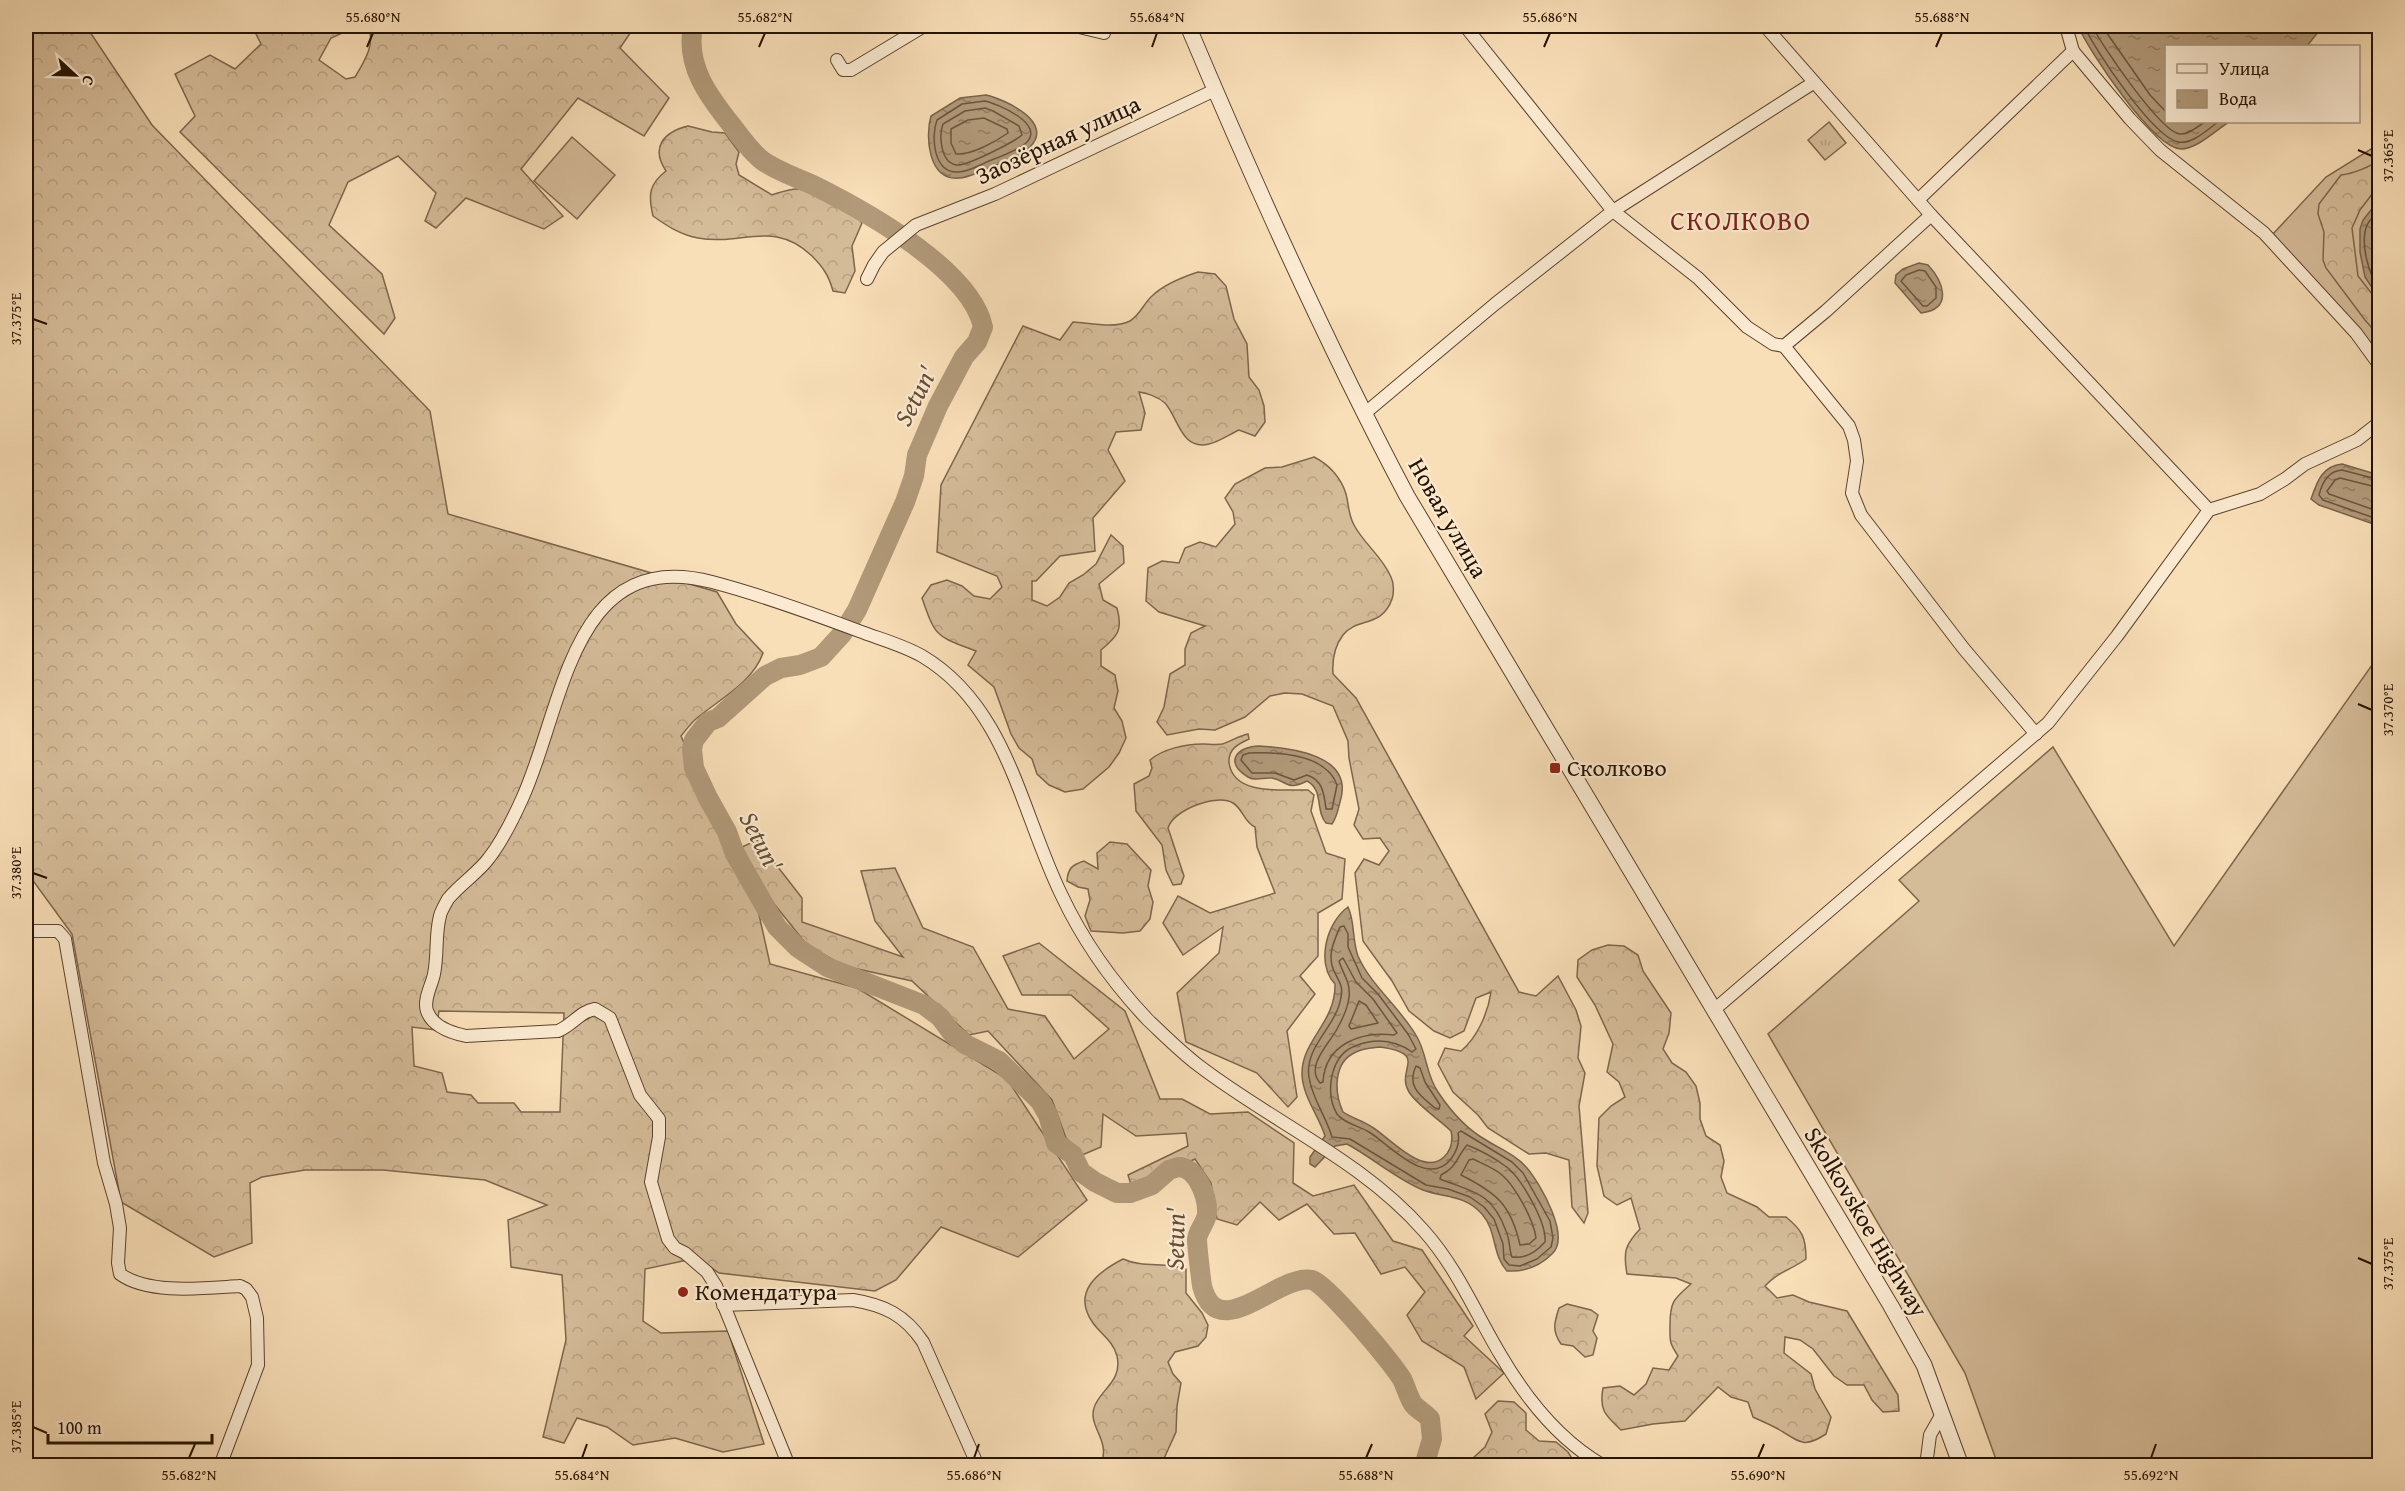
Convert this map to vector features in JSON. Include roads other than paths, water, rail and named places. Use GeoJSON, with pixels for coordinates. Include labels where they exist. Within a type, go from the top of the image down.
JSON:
{"type":"FeatureCollection","features":[{"type":"Feature","properties":{"kind":"street"},"geometry":{"type":"LineString","coordinates":[[837,60],[843,70],[851,70],[924,26]]}},
{"type":"Feature","properties":{"kind":"street"},"geometry":{"type":"LineString","coordinates":[[1075,26],[1104,33]]}},
{"type":"Feature","properties":{"kind":"street","name":"Новая улица"},"geometry":{"type":"LineString","coordinates":[[1188,26],[1270,216],[1364,414],[1407,496],[1715,1010]]}},
{"type":"Feature","properties":{"kind":"street"},"geometry":{"type":"LineString","coordinates":[[1465,26],[1613,211],[1698,278],[1748,327],[1773,344],[1784,346],[1849,426],[1857,461],[1852,493],[1861,515],[1964,649],[2036,734]]}},
{"type":"Feature","properties":{"kind":"street"},"geometry":{"type":"LineString","coordinates":[[1765,26],[1931,215],[2209,510]]}},
{"type":"Feature","properties":{"kind":"street"},"geometry":{"type":"LineString","coordinates":[[2066,26],[2073,51],[2130,119],[2160,150],[2264,233],[2356,333],[2379,366]]}},
{"type":"Feature","properties":{"kind":"street"},"geometry":{"type":"LineString","coordinates":[[1918,200],[2073,51]]}},
{"type":"Feature","properties":{"kind":"street"},"geometry":{"type":"LineString","coordinates":[[1364,414],[1495,304],[1613,211],[1814,83]]}},
{"type":"Feature","properties":{"kind":"street","name":"Заозёрная улица"},"geometry":{"type":"LineString","coordinates":[[867,279],[883,252],[916,225],[995,194],[1215,90]]}},
{"type":"Feature","properties":{"kind":"street"},"geometry":{"type":"LineString","coordinates":[[1784,346],[1857,284],[1931,215]]}},
{"type":"Feature","properties":{"kind":"street"},"geometry":{"type":"LineString","coordinates":[[1715,1010],[2036,734],[2075,691],[2209,510],[2260,494],[2285,480],[2305,464],[2357,440],[2379,422]]}},
{"type":"Feature","properties":{"kind":"street"},"geometry":{"type":"LineString","coordinates":[[789,1466],[716,1287],[707,1272],[685,1253],[675,1248],[668,1239],[651,1182],[659,1137],[659,1119],[640,1095],[610,1018],[595,1009],[584,1011],[572,1025],[558,1031],[466,1036],[452,1033],[434,1022],[427,1012],[426,999],[434,974],[440,916],[443,908],[447,900],[490,857],[512,820],[525,793],[574,653],[592,621],[609,601],[633,583],[662,576],[684,575],[715,583],[814,614],[890,643],[923,657],[968,696],[985,718],[1012,770],[1058,889],[1095,957],[1119,987],[1149,1021],[1194,1062],[1338,1158],[1390,1198],[1423,1230],[1460,1281],[1500,1355],[1530,1400],[1571,1441],[1604,1466]]}},
{"type":"Feature","properties":{"kind":"street"},"geometry":{"type":"LineString","coordinates":[[26,931],[58,932],[65,939],[104,1164],[118,1220],[120,1274],[138,1283],[163,1287],[240,1286],[246,1288],[252,1297],[256,1318],[258,1365],[220,1466]]}},
{"type":"Feature","properties":{"kind":"street","name":"Skolkovskoe Highway"},"geometry":{"type":"LineString","coordinates":[[1715,1010],[1924,1365],[1961,1466]]}},
{"type":"Feature","properties":{"kind":"street"},"geometry":{"type":"LineString","coordinates":[[723,1305],[853,1300],[870,1302],[904,1319],[913,1327],[923,1342],[978,1466]]}},
{"type":"Feature","properties":{"kind":"street"},"geometry":{"type":"LineString","coordinates":[[1926,1466],[1930,1435],[1942,1414]]}},
{"type":"Feature","properties":{"kind":"water"},"geometry":{"type":"Polygon","coordinates":[[[2078,26],[2323,26],[2308,45],[2165,45],[2165,123],[2228,123],[2200,143],[2181,149],[2169,144],[2155,133],[2139,116],[2108,76],[2078,26]]]}},
{"type":"Feature","properties":{"kind":"water"},"geometry":{"type":"Polygon","coordinates":[[[986,95],[1004,101],[1024,113],[1036,129],[1036,138],[1030,147],[1011,159],[967,177],[949,177],[935,165],[931,156],[928,135],[931,116],[960,98],[986,95]]]}},
{"type":"Feature","properties":{"kind":"water"},"geometry":{"type":"Polygon","coordinates":[[[2379,200],[2379,298],[2365,277],[2360,252],[2360,229],[2363,220],[2379,200]]]}},
{"type":"Feature","properties":{"kind":"water"},"geometry":{"type":"Polygon","coordinates":[[[1919,263],[1928,265],[1933,271],[1941,286],[1942,294],[1942,300],[1938,306],[1921,313],[1895,283],[1896,275],[1903,269],[1919,263]]]}},
{"type":"Feature","properties":{"kind":"water"},"geometry":{"type":"Polygon","coordinates":[[[2342,464],[2379,475],[2379,526],[2319,505],[2311,499],[2325,471],[2342,464]]]}},
{"type":"Feature","properties":{"kind":"water"},"geometry":{"type":"Polygon","coordinates":[[[1259,746],[1303,752],[1330,764],[1338,774],[1342,786],[1338,810],[1332,824],[1326,823],[1323,818],[1316,790],[1307,781],[1292,786],[1272,778],[1251,778],[1241,772],[1235,761],[1236,757],[1244,749],[1259,746]]]}},
{"type":"Feature","properties":{"kind":"water"},"geometry":{"type":"Polygon","coordinates":[[[1348,907],[1358,956],[1370,977],[1417,1037],[1431,1079],[1443,1099],[1459,1119],[1479,1136],[1523,1163],[1546,1198],[1556,1224],[1557,1246],[1552,1254],[1537,1265],[1520,1271],[1507,1271],[1499,1258],[1487,1221],[1475,1208],[1461,1200],[1431,1193],[1413,1185],[1347,1144],[1335,1146],[1315,1167],[1310,1164],[1310,1157],[1325,1136],[1305,1091],[1302,1075],[1303,1063],[1334,998],[1335,984],[1329,975],[1325,955],[1329,933],[1340,914],[1348,907]],[[1380,1047],[1368,1048],[1348,1057],[1339,1070],[1337,1087],[1340,1104],[1343,1112],[1372,1127],[1407,1154],[1426,1162],[1436,1162],[1448,1151],[1452,1141],[1451,1131],[1409,1092],[1406,1084],[1407,1058],[1395,1050],[1380,1047]]]}},
{"type":"Feature","properties":{"kind":"waterway","name":"Setun'"},"geometry":{"type":"LineString","coordinates":[[693,26],[692,54],[701,80],[716,104],[755,154],[776,169],[817,187],[862,211],[914,245],[959,285],[974,306],[983,327],[977,342],[964,357],[938,406],[917,455],[914,476],[905,502],[857,610],[842,634],[821,657],[800,665],[781,668],[765,676],[718,718],[708,722],[694,740],[692,749],[694,768],[727,832],[735,854],[777,927],[798,948],[827,967],[924,1005],[940,1017],[952,1033],[965,1044],[999,1061],[1040,1101],[1048,1115],[1056,1143],[1073,1155],[1081,1172],[1095,1182],[1117,1193],[1130,1193],[1152,1185],[1169,1170],[1178,1167],[1191,1172],[1200,1184],[1206,1199],[1207,1214],[1197,1240],[1202,1286],[1210,1303],[1221,1310],[1235,1309],[1298,1281],[1312,1280],[1320,1285],[1373,1341],[1402,1379],[1413,1404],[1430,1419],[1432,1439],[1424,1466]]}},
{"type":"Feature","properties":{"kind":"place","name":"Сколково"},"geometry":{"type":"Point","coordinates":[1555,768]}},
{"type":"Feature","properties":{"kind":"place","name":"Комендатура"},"geometry":{"type":"Point","coordinates":[683,1292]}},
{"type":"Feature","properties":{"kind":"district","name":"СКОЛКОВО"},"geometry":{"type":"Point","coordinates":[1741,221]}}]}
